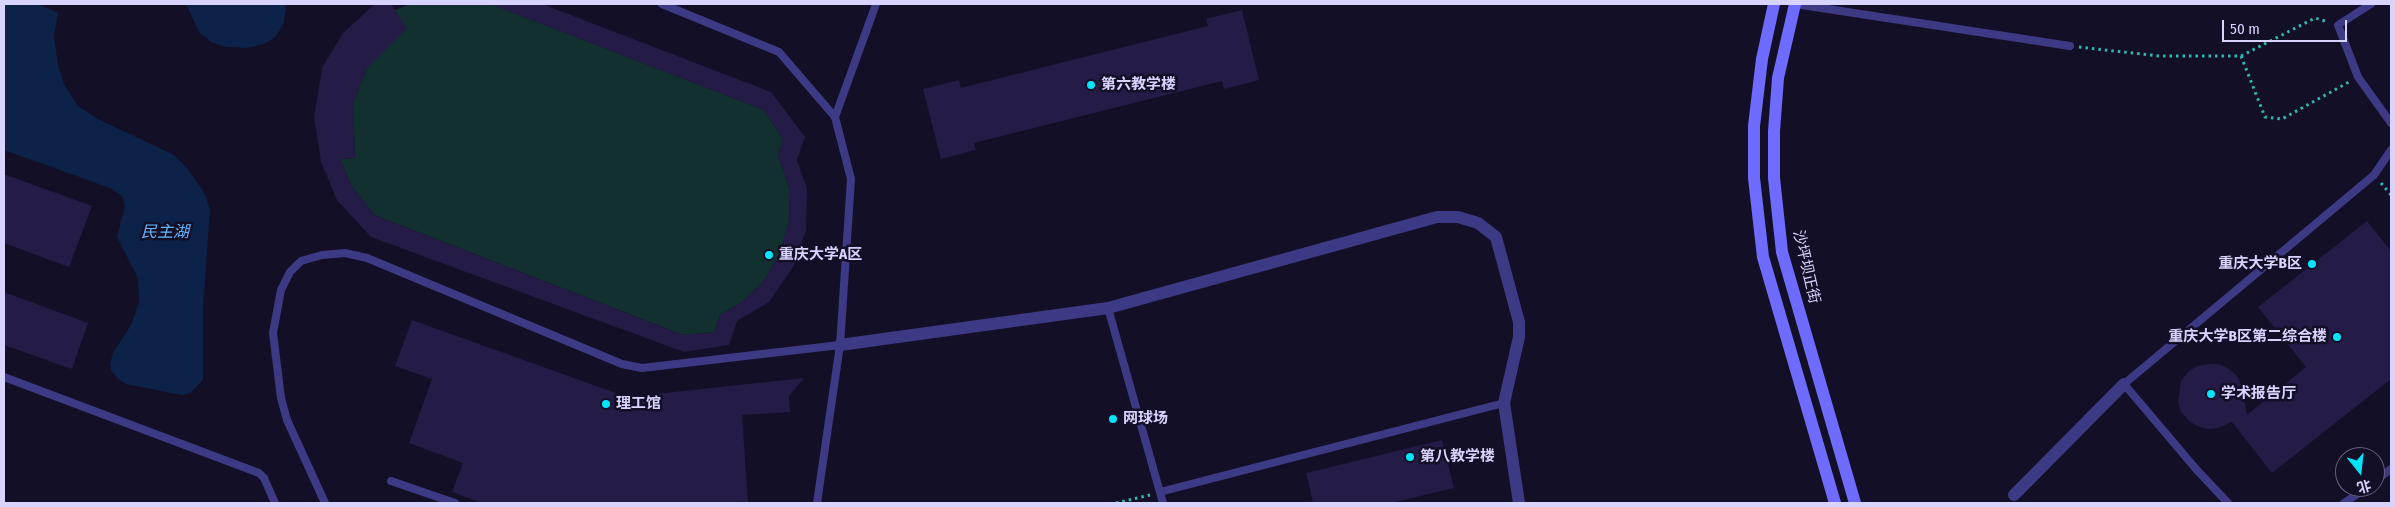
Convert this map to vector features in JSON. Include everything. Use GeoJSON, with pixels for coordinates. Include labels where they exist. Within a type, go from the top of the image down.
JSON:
{"type":"FeatureCollection","features":[{"type":"Feature","properties":{"kind":"main road"},"geometry":{"type":"LineString","coordinates":[[1774,4],[1762,59],[1754,126],[1754,178],[1763,257],[1835,503]]}},
{"type":"Feature","properties":{"kind":"main road","name":"沙坪坝正街"},"geometry":{"type":"LineString","coordinates":[[1795,4],[1778,78],[1774,131],[1774,178],[1782,252],[1855,503]]}},
{"type":"Feature","properties":{"kind":"street"},"geometry":{"type":"LineString","coordinates":[[840,345],[1108,308],[1437,217],[1458,217],[1478,223],[1496,237],[1519,322],[1520,337],[1504,403],[1519,503]]}},
{"type":"Feature","properties":{"kind":"street"},"geometry":{"type":"LineString","coordinates":[[2014,496],[2124,384]]}},
{"type":"Feature","properties":{"kind":"lane"},"geometry":{"type":"LineString","coordinates":[[662,4],[779,52],[835,116],[851,179],[840,345],[817,503]]}},
{"type":"Feature","properties":{"kind":"lane"},"geometry":{"type":"LineString","coordinates":[[835,116],[876,4]]}},
{"type":"Feature","properties":{"kind":"lane"},"geometry":{"type":"LineString","coordinates":[[1795,4],[2070,46]]}},
{"type":"Feature","properties":{"kind":"lane"},"geometry":{"type":"LineString","coordinates":[[2370,4],[2338,26],[2358,77],[2391,123]]}},
{"type":"Feature","properties":{"kind":"lane"},"geometry":{"type":"LineString","coordinates":[[2228,503],[2196,470],[2124,384],[2374,175],[2391,150]]}},
{"type":"Feature","properties":{"kind":"lane"},"geometry":{"type":"LineString","coordinates":[[325,503],[288,420],[281,398],[273,333],[281,290],[290,272],[302,261],[322,255],[345,253],[367,258],[622,364],[642,368],[840,345]]}},
{"type":"Feature","properties":{"kind":"lane"},"geometry":{"type":"LineString","coordinates":[[1108,308],[1163,503]]}},
{"type":"Feature","properties":{"kind":"lane"},"geometry":{"type":"LineString","coordinates":[[4,377],[259,473],[264,478],[275,503]]}},
{"type":"Feature","properties":{"kind":"lane"},"geometry":{"type":"LineString","coordinates":[[1160,492],[1504,403]]}},
{"type":"Feature","properties":{"kind":"lane"},"geometry":{"type":"LineString","coordinates":[[391,481],[456,503]]}},
{"type":"Feature","properties":{"kind":"path"},"geometry":{"type":"LineString","coordinates":[[2070,46],[2159,56],[2241,56],[2315,18],[2338,26]]}},
{"type":"Feature","properties":{"kind":"path"},"geometry":{"type":"LineString","coordinates":[[2241,56],[2265,117],[2282,119],[2358,77]]}},
{"type":"Feature","properties":{"kind":"path"},"geometry":{"type":"LineString","coordinates":[[1116,503],[1160,492]]}},
{"type":"Feature","properties":{"kind":"green space"},"geometry":{"type":"Polygon","coordinates":[[[411,4],[491,4],[764,110],[783,139],[778,155],[790,190],[789,221],[780,253],[764,281],[742,302],[720,315],[715,332],[683,335],[374,215],[351,185],[340,159],[355,158],[353,103],[367,68],[395,10],[411,4]]]}},
{"type":"Feature","properties":{"kind":"water","name":"民主湖"},"geometry":{"type":"Polygon","coordinates":[[[4,4],[37,4],[58,13],[54,37],[58,65],[64,84],[78,106],[98,119],[174,155],[187,168],[205,194],[210,210],[203,307],[203,380],[190,393],[182,395],[126,384],[117,378],[111,370],[110,364],[113,353],[131,325],[139,303],[138,278],[117,237],[125,206],[122,196],[110,188],[4,150],[4,4]]]}},
{"type":"Feature","properties":{"kind":"water"},"geometry":{"type":"Polygon","coordinates":[[[186,4],[285,4],[286,10],[283,25],[275,37],[266,43],[248,48],[226,47],[211,42],[199,32],[186,4]]]}},
{"type":"Feature","properties":{"kind":"building"},"geometry":{"type":"Polygon","coordinates":[[[375,4],[391,4],[407,28],[367,68],[353,103],[355,158],[340,159],[351,185],[374,215],[683,335],[715,332],[720,315],[742,302],[764,281],[780,253],[789,221],[790,190],[778,155],[783,139],[764,110],[493,5],[542,4],[771,92],[805,137],[797,160],[807,189],[806,230],[793,267],[769,302],[737,321],[729,345],[684,352],[371,237],[337,200],[321,162],[314,117],[322,68],[343,33],[375,4]]]}},
{"type":"Feature","properties":{"kind":"building","name":"第六教学楼"},"geometry":{"type":"Polygon","coordinates":[[[1242,10],[1259,80],[1224,89],[1222,81],[974,143],[976,150],[941,159],[923,89],[959,80],[961,88],[1208,26],[1206,19],[1242,10]]]}},
{"type":"Feature","properties":{"kind":"building"},"geometry":{"type":"Polygon","coordinates":[[[4,174],[92,206],[69,267],[4,243],[4,174]]]}},
{"type":"Feature","properties":{"kind":"building","name":"重庆大学B区第二综合楼"},"geometry":{"type":"Polygon","coordinates":[[[2367,221],[2391,251],[2391,379],[2272,473],[2232,422],[2218,428],[2208,429],[2197,426],[2188,420],[2181,412],[2178,402],[2181,381],[2188,372],[2197,366],[2219,364],[2229,369],[2237,376],[2242,386],[2247,415],[2306,367],[2258,307],[2367,221]]]}},
{"type":"Feature","properties":{"kind":"building"},"geometry":{"type":"Polygon","coordinates":[[[4,292],[88,323],[72,369],[4,345],[4,292]]]}},
{"type":"Feature","properties":{"kind":"building","name":"理工馆"},"geometry":{"type":"Polygon","coordinates":[[[412,320],[627,397],[804,378],[789,396],[790,412],[742,415],[748,503],[482,503],[452,492],[463,463],[409,443],[432,379],[395,366],[412,320]]]}},
{"type":"Feature","properties":{"kind":"building","name":"第八教学楼"},"geometry":{"type":"Polygon","coordinates":[[[1442,440],[1454,488],[1391,503],[1313,503],[1306,473],[1442,440]]]}},
{"type":"Feature","properties":{"kind":"place","name":"第六教学楼"},"geometry":{"type":"Point","coordinates":[1091,85]}},
{"type":"Feature","properties":{"kind":"place","name":"重庆大学A区"},"geometry":{"type":"Point","coordinates":[769,255]}},
{"type":"Feature","properties":{"kind":"place","name":"重庆大学B区"},"geometry":{"type":"Point","coordinates":[2312,264]}},
{"type":"Feature","properties":{"kind":"place","name":"重庆大学B区第二综合楼"},"geometry":{"type":"Point","coordinates":[2337,337]}},
{"type":"Feature","properties":{"kind":"place","name":"学术报告厅"},"geometry":{"type":"Point","coordinates":[2211,394]}},
{"type":"Feature","properties":{"kind":"place","name":"理工馆"},"geometry":{"type":"Point","coordinates":[606,404]}},
{"type":"Feature","properties":{"kind":"place","name":"网球场"},"geometry":{"type":"Point","coordinates":[1113,419]}},
{"type":"Feature","properties":{"kind":"place","name":"第八教学楼"},"geometry":{"type":"Point","coordinates":[1410,457]}}]}
